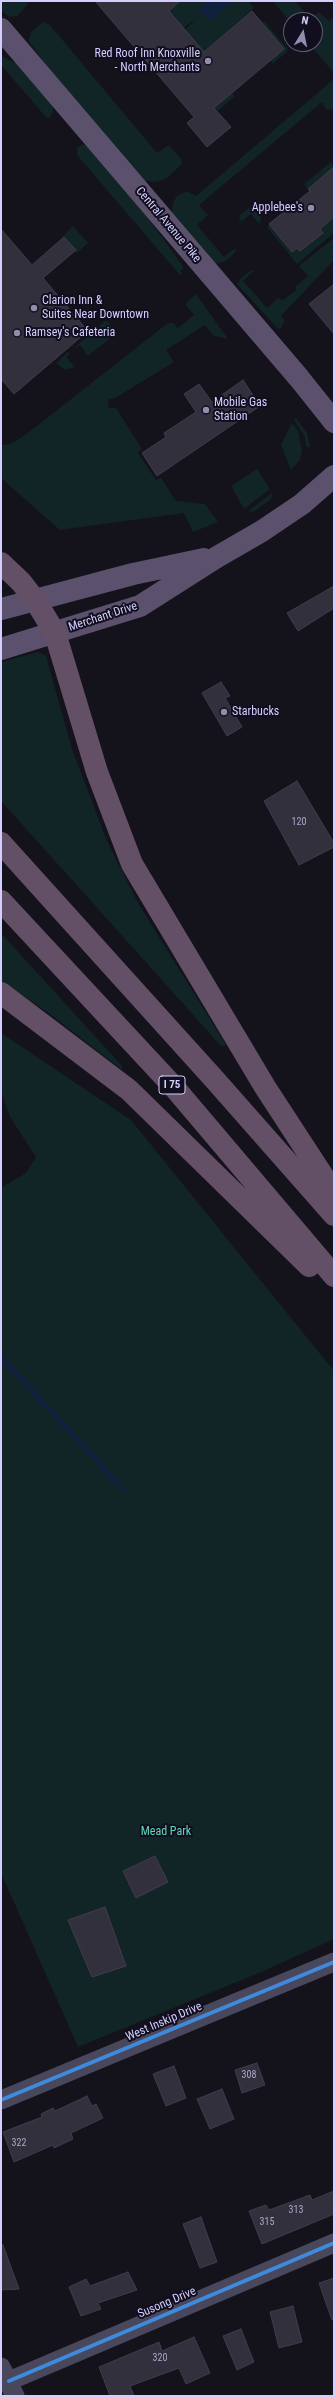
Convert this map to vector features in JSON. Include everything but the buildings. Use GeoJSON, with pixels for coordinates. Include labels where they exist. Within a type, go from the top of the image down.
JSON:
{"type":"FeatureCollection","features":[{"type":"Feature","properties":{"kind":"highway"},"geometry":{"type":"LineString","coordinates":[[1,563],[21,582],[35,600],[55,633],[97,772],[132,864],[266,1087],[334,1193]]}},
{"type":"Feature","properties":{"kind":"highway"},"geometry":{"type":"LineString","coordinates":[[1,843],[210,1074],[334,1214]]}},
{"type":"Feature","properties":{"kind":"highway","name":"I 75"},"geometry":{"type":"LineString","coordinates":[[1,901],[173,1086],[334,1276]]}},
{"type":"Feature","properties":{"kind":"highway"},"geometry":{"type":"LineString","coordinates":[[1,993],[129,1090],[334,1290]]}},
{"type":"Feature","properties":{"kind":"main road","name":"Central Avenue Pike"},"geometry":{"type":"LineString","coordinates":[[1,29],[299,378],[334,422]]}},
{"type":"Feature","properties":{"kind":"main road","name":"Merchant Drive"},"geometry":{"type":"LineString","coordinates":[[1,649],[140,606],[217,557],[245,542],[296,508],[334,476]]}},
{"type":"Feature","properties":{"kind":"main road","name":"Merchant Drive"},"geometry":{"type":"LineString","coordinates":[[1,608],[133,574],[217,557]]}},
{"type":"Feature","properties":{"kind":"street","name":"West Inskip Drive"},"geometry":{"type":"LineString","coordinates":[[1,2100],[334,1962]]}},
{"type":"Feature","properties":{"kind":"street","name":"Susong Drive"},"geometry":{"type":"LineString","coordinates":[[8,2381],[334,2243]]}},
{"type":"Feature","properties":{"kind":"green space"},"geometry":{"type":"Polygon","coordinates":[[[1,1],[27,1],[28,4],[17,16],[9,17],[1,11],[1,1]]]}},
{"type":"Feature","properties":{"kind":"green space"},"geometry":{"type":"Polygon","coordinates":[[[180,1],[248,1],[254,8],[204,52],[185,30],[196,19],[183,28],[169,11],[180,1]]]}},
{"type":"Feature","properties":{"kind":"green space"},"geometry":{"type":"Polygon","coordinates":[[[273,1],[295,1],[305,12],[283,12],[283,13],[273,1]]]}},
{"type":"Feature","properties":{"kind":"green space"},"geometry":{"type":"Polygon","coordinates":[[[323,16],[329,21],[334,17],[334,73],[316,52],[323,52],[323,16]]]}},
{"type":"Feature","properties":{"kind":"green space"},"geometry":{"type":"Polygon","coordinates":[[[264,21],[283,43],[283,52],[287,52],[272,64],[262,23],[264,21]]]}},
{"type":"Feature","properties":{"kind":"green space"},"geometry":{"type":"Polygon","coordinates":[[[43,22],[50,25],[157,153],[169,145],[182,160],[181,165],[167,178],[156,182],[145,181],[58,82],[29,41],[31,32],[43,22]]]}},
{"type":"Feature","properties":{"kind":"green space"},"geometry":{"type":"Polygon","coordinates":[[[1,56],[16,63],[54,107],[50,118],[46,117],[1,65],[1,56]]]}},
{"type":"Feature","properties":{"kind":"green space"},"geometry":{"type":"Polygon","coordinates":[[[334,79],[334,110],[326,109],[322,102],[199,205],[208,215],[197,225],[224,257],[234,249],[237,250],[226,261],[215,264],[172,212],[173,202],[177,196],[187,191],[196,196],[334,79]]]}},
{"type":"Feature","properties":{"kind":"green space"},"geometry":{"type":"Polygon","coordinates":[[[232,93],[235,96],[218,111],[215,108],[232,93]]]}},
{"type":"Feature","properties":{"kind":"green space"},"geometry":{"type":"Polygon","coordinates":[[[83,144],[90,148],[140,207],[183,266],[183,269],[180,271],[183,275],[180,275],[77,155],[77,148],[83,144]]]}},
{"type":"Feature","properties":{"kind":"green space"},"geometry":{"type":"Polygon","coordinates":[[[331,162],[334,167],[308,189],[304,184],[331,162]]]}},
{"type":"Feature","properties":{"kind":"green space"},"geometry":{"type":"Polygon","coordinates":[[[252,206],[261,216],[260,225],[251,214],[242,221],[239,220],[240,215],[252,206]]]}},
{"type":"Feature","properties":{"kind":"green space"},"geometry":{"type":"Polygon","coordinates":[[[334,217],[334,233],[297,264],[267,227],[270,225],[291,252],[297,248],[300,251],[323,233],[320,229],[334,217]]]}},
{"type":"Feature","properties":{"kind":"green space"},"geometry":{"type":"Polygon","coordinates":[[[73,226],[88,243],[77,253],[73,252],[76,250],[64,237],[62,237],[73,226]]]}},
{"type":"Feature","properties":{"kind":"green space"},"geometry":{"type":"Polygon","coordinates":[[[334,238],[334,260],[281,316],[285,320],[281,328],[278,329],[237,284],[241,278],[251,270],[254,271],[243,281],[267,308],[278,298],[283,300],[296,290],[296,286],[308,276],[299,266],[334,238]]]}},
{"type":"Feature","properties":{"kind":"green space"},"geometry":{"type":"Polygon","coordinates":[[[196,294],[228,339],[214,336],[205,325],[166,350],[174,362],[115,398],[108,399],[109,408],[116,408],[142,449],[138,453],[156,480],[161,478],[176,501],[205,504],[218,522],[193,532],[184,513],[60,530],[1,478],[1,445],[10,444],[24,436],[168,323],[173,323],[178,328],[194,315],[185,304],[196,294]]]}},
{"type":"Feature","properties":{"kind":"green space"},"geometry":{"type":"Polygon","coordinates":[[[105,321],[109,322],[112,329],[109,339],[88,356],[80,345],[76,348],[75,347],[105,321]]]}},
{"type":"Feature","properties":{"kind":"green space"},"geometry":{"type":"Polygon","coordinates":[[[68,352],[70,354],[66,357],[75,367],[65,370],[56,363],[68,352]]]}},
{"type":"Feature","properties":{"kind":"green space"},"geometry":{"type":"Polygon","coordinates":[[[296,418],[307,433],[310,447],[306,447],[305,437],[294,420],[296,418]]]}},
{"type":"Feature","properties":{"kind":"green space"},"geometry":{"type":"Polygon","coordinates":[[[292,423],[298,431],[302,450],[300,460],[291,470],[281,445],[292,423]]]}},
{"type":"Feature","properties":{"kind":"green space"},"geometry":{"type":"Polygon","coordinates":[[[257,469],[270,489],[244,509],[231,486],[257,469]]]}},
{"type":"Feature","properties":{"kind":"green space"},"geometry":{"type":"Polygon","coordinates":[[[272,493],[273,496],[270,500],[253,512],[248,511],[272,493]]]}},
{"type":"Feature","properties":{"kind":"green space"},"geometry":{"type":"Polygon","coordinates":[[[38,652],[46,656],[72,749],[107,841],[138,903],[226,1045],[222,1047],[1,801],[1,662],[38,652]]]}},
{"type":"Feature","properties":{"kind":"green space"},"geometry":{"type":"Polygon","coordinates":[[[1,933],[123,1067],[121,1069],[46,1011],[1,981],[1,933]]]}},
{"type":"Feature","properties":{"kind":"green space","name":"Mead Park"},"geometry":{"type":"Polygon","coordinates":[[[1,1033],[131,1120],[334,1371],[334,1939],[266,1970],[78,2047],[1,1873],[1,1188],[26,1173],[36,1157],[10,1117],[1,1091],[1,1033]]]}},
{"type":"Feature","properties":{"kind":"water"},"geometry":{"type":"Polygon","coordinates":[[[209,1],[233,1],[210,21],[199,9],[209,1]]]}},
{"type":"Feature","properties":{"kind":"waterway"},"geometry":{"type":"LineString","coordinates":[[1,1357],[124,1490]]}},
{"type":"Feature","properties":{"kind":"cycle path"},"geometry":{"type":"LineString","coordinates":[[1,2100],[334,1962]]}},
{"type":"Feature","properties":{"kind":"cycle path"},"geometry":{"type":"LineString","coordinates":[[9,2381],[334,2243]]}},
{"type":"Feature","properties":{"kind":"place","name":"Red Roof Inn Knoxville - North Merchants"},"geometry":{"type":"Point","coordinates":[208,61]}},
{"type":"Feature","properties":{"kind":"place","name":"Applebee's"},"geometry":{"type":"Point","coordinates":[311,208]}},
{"type":"Feature","properties":{"kind":"place","name":"Clarion Inn & Suites Near Downtown"},"geometry":{"type":"Point","coordinates":[34,308]}},
{"type":"Feature","properties":{"kind":"place","name":"Ramsey's Cafeteria"},"geometry":{"type":"Point","coordinates":[17,333]}},
{"type":"Feature","properties":{"kind":"place","name":"Mobile Gas Station"},"geometry":{"type":"Point","coordinates":[206,410]}},
{"type":"Feature","properties":{"kind":"place","name":"Starbucks"},"geometry":{"type":"Point","coordinates":[224,712]}}]}
